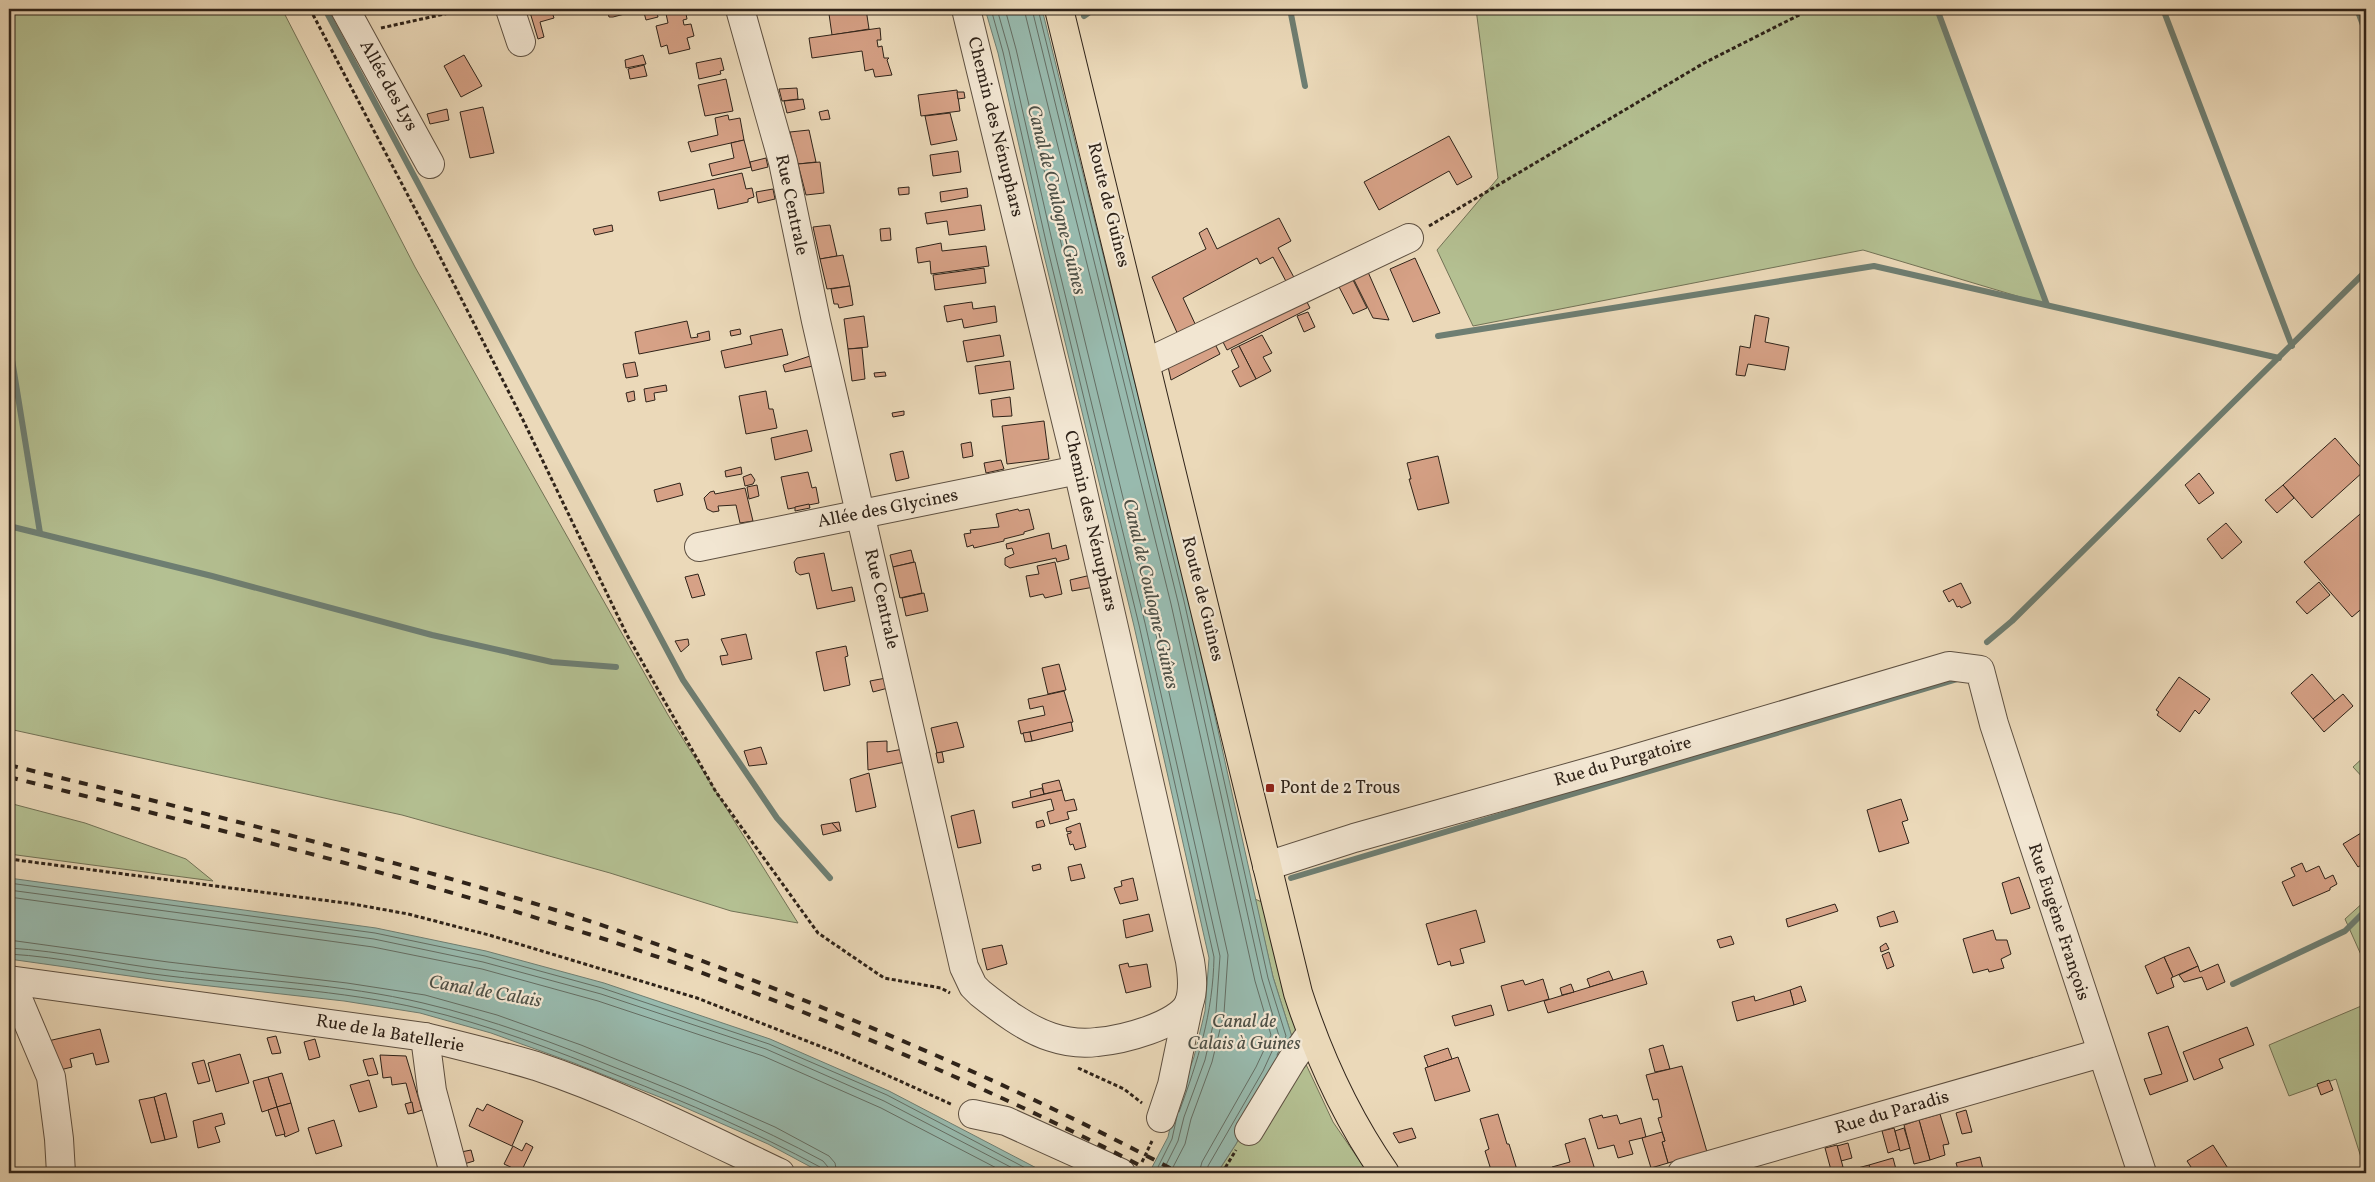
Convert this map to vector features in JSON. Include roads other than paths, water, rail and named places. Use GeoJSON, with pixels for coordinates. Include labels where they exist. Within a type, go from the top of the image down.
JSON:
{"type":"FeatureCollection","features":[{"type":"Feature","properties":{"kind":"main road","name":"Route de Guînes"},"geometry":{"type":"LineString","coordinates":[[1059,9],[1296,984],[1311,1033],[1338,1096],[1385,1173]]}},
{"type":"Feature","properties":{"kind":"street","name":"Allée des Lys"},"geometry":{"type":"LineString","coordinates":[[345,9],[430,164]]}},
{"type":"Feature","properties":{"kind":"street"},"geometry":{"type":"LineString","coordinates":[[510,9],[521,42]]}},
{"type":"Feature","properties":{"kind":"street","name":"Rue Centrale"},"geometry":{"type":"LineString","coordinates":[[740,9],[783,162],[816,321],[968,977],[973,986],[992,1002],[1042,1034],[1061,1040],[1084,1043],[1111,1040],[1163,1024],[1176,1018],[1189,1003]]}},
{"type":"Feature","properties":{"kind":"street","name":"Chemin des Nénuphars"},"geometry":{"type":"LineString","coordinates":[[966,9],[1078,470],[1188,950],[1192,973],[1189,1003],[1172,1085],[1161,1118]]}},
{"type":"Feature","properties":{"kind":"street"},"geometry":{"type":"LineString","coordinates":[[1146,363],[1409,238]]}},
{"type":"Feature","properties":{"kind":"street","name":"Allée des Glycines"},"geometry":{"type":"LineString","coordinates":[[698,547],[1078,470]]}},
{"type":"Feature","properties":{"kind":"street","name":"Rue du Purgatoire"},"geometry":{"type":"LineString","coordinates":[[1266,866],[1354,838],[1949,666],[1980,670]]}},
{"type":"Feature","properties":{"kind":"street","name":"Rue Eugène François"},"geometry":{"type":"LineString","coordinates":[[1980,670],[1994,724],[2142,1173]]}},
{"type":"Feature","properties":{"kind":"street"},"geometry":{"type":"LineString","coordinates":[[9,980],[51,1077],[59,1139],[61,1173]]}},
{"type":"Feature","properties":{"kind":"street","name":"Rue de la Batellerie"},"geometry":{"type":"LineString","coordinates":[[9,980],[425,1037],[536,1067],[569,1079],[647,1110],[780,1173]]}},
{"type":"Feature","properties":{"kind":"street"},"geometry":{"type":"LineString","coordinates":[[1249,1131],[1292,1060],[1311,1033]]}},
{"type":"Feature","properties":{"kind":"street"},"geometry":{"type":"LineString","coordinates":[[425,1037],[432,1091],[454,1173]]}},
{"type":"Feature","properties":{"kind":"street","name":"Rue du Paradis"},"geometry":{"type":"LineString","coordinates":[[1682,1173],[2101,1053]]}},
{"type":"Feature","properties":{"kind":"street"},"geometry":{"type":"LineString","coordinates":[[973,1114],[1006,1122],[1129,1171]]}},
{"type":"Feature","properties":{"kind":"water","name":"Canal de Calais à Guines"},"geometry":{"type":"Polygon","coordinates":[[[985,9],[1042,9],[1189,600],[1273,977],[1292,1037],[1236,1144],[1217,1173],[1149,1173],[1168,1137],[1173,1114],[1194,1057],[1205,1011],[1209,958],[1134,626],[1042,247],[998,53],[985,9]]]}},
{"type":"Feature","properties":{"kind":"water","name":"Canal de Calais"},"geometry":{"type":"Polygon","coordinates":[[[9,878],[376,928],[486,951],[604,983],[770,1039],[889,1091],[1046,1173],[822,1173],[768,1144],[677,1104],[574,1063],[491,1033],[420,1013],[344,1001],[165,981],[9,959],[9,878]]]}},
{"type":"Feature","properties":{"kind":"waterway"},"geometry":{"type":"LineString","coordinates":[[325,9],[683,680],[777,818],[830,878]]}},
{"type":"Feature","properties":{"kind":"waterway"},"geometry":{"type":"LineString","coordinates":[[1084,16],[1094,9]]}},
{"type":"Feature","properties":{"kind":"waterway"},"geometry":{"type":"LineString","coordinates":[[1290,9],[1305,86]]}},
{"type":"Feature","properties":{"kind":"waterway"},"geometry":{"type":"LineString","coordinates":[[1937,9],[2047,305]]}},
{"type":"Feature","properties":{"kind":"waterway"},"geometry":{"type":"LineString","coordinates":[[2163,9],[2292,346]]}},
{"type":"Feature","properties":{"kind":"waterway"},"geometry":{"type":"LineString","coordinates":[[2357,9],[2366,33]]}},
{"type":"Feature","properties":{"kind":"waterway"},"geometry":{"type":"LineString","coordinates":[[1438,336],[1874,266],[2279,358]]}},
{"type":"Feature","properties":{"kind":"waterway"},"geometry":{"type":"LineString","coordinates":[[1987,642],[2012,621],[2366,271]]}},
{"type":"Feature","properties":{"kind":"waterway"},"geometry":{"type":"LineString","coordinates":[[9,341],[40,533]]}},
{"type":"Feature","properties":{"kind":"waterway"},"geometry":{"type":"LineString","coordinates":[[9,526],[212,576],[432,635],[552,662],[616,667]]}},
{"type":"Feature","properties":{"kind":"waterway"},"geometry":{"type":"LineString","coordinates":[[1291,878],[1961,678]]}},
{"type":"Feature","properties":{"kind":"waterway"},"geometry":{"type":"LineString","coordinates":[[2233,984],[2345,931],[2366,910]]}},
{"type":"Feature","properties":{"kind":"railway"},"geometry":{"type":"LineString","coordinates":[[9,765],[264,828],[390,862],[516,898],[630,935],[779,990],[909,1043],[1045,1105],[1179,1173]]}},
{"type":"Feature","properties":{"kind":"railway"},"geometry":{"type":"LineString","coordinates":[[9,777],[360,867],[500,907],[650,954],[770,999],[889,1048],[1023,1108],[1154,1173]]}},
{"type":"Feature","properties":{"kind":"place","name":"Pont de 2 Trous"},"geometry":{"type":"Point","coordinates":[1270,788]}},
{"type":"Feature","properties":{"kind":"water label","name":"Canal de Coulogne-Guînes"},"geometry":{"type":"Point","coordinates":[1056,200]}},
{"type":"Feature","properties":{"kind":"water label","name":"Canal de Coulogne-Guînes"},"geometry":{"type":"Point","coordinates":[1150,594]}}]}
